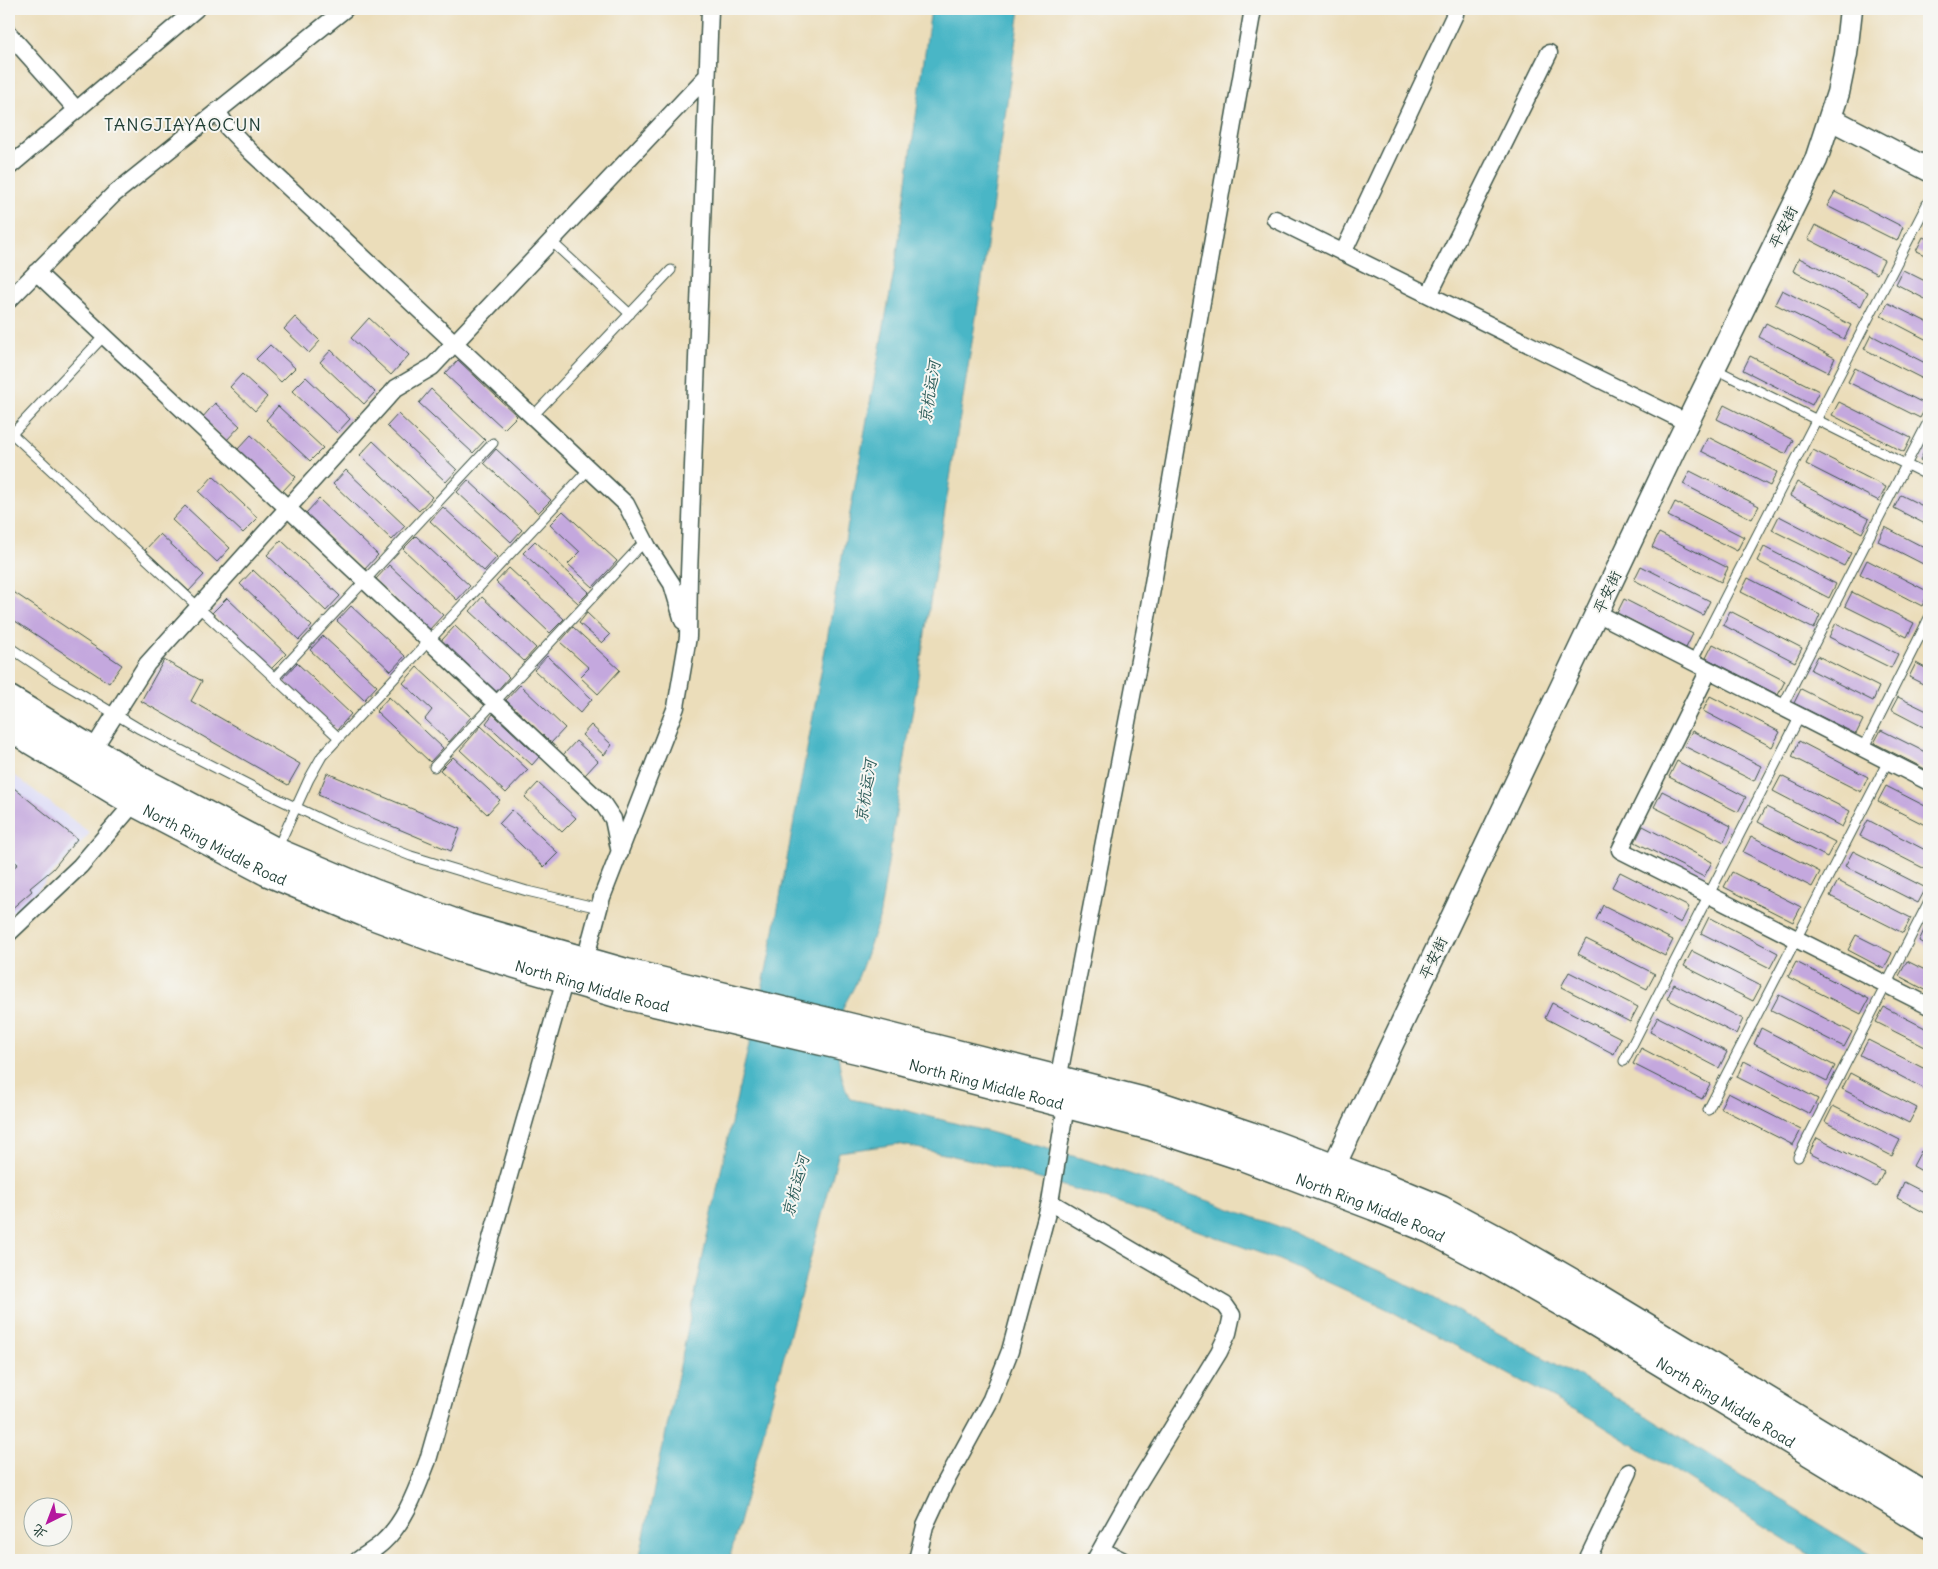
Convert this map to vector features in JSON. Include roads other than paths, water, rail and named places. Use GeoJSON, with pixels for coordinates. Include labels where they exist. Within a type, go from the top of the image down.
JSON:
{"type":"FeatureCollection","features":[{"type":"Feature","properties":{"kind":"main road","name":"North Ring Middle Road"},"geometry":{"type":"LineString","coordinates":[[9,699],[145,782],[276,851],[373,892],[468,927],[626,972],[725,1007],[869,1042],[1058,1080],[1157,1104],[1334,1166],[1441,1209],[1586,1290],[1929,1498]]}},
{"type":"Feature","properties":{"kind":"main road","name":"North Ring Middle Road"},"geometry":{"type":"LineString","coordinates":[[9,726],[32,742],[134,803],[266,872],[355,909],[461,949],[620,995],[725,1007]]}},
{"type":"Feature","properties":{"kind":"main road","name":"North Ring Middle Road"},"geometry":{"type":"LineString","coordinates":[[869,1042],[1066,1106],[1151,1126],[1242,1157],[1430,1230],[1574,1310],[1929,1525]]}},
{"type":"Feature","properties":{"kind":"street"},"geometry":{"type":"LineString","coordinates":[[9,167],[196,9]]}},
{"type":"Feature","properties":{"kind":"street"},"geometry":{"type":"LineString","coordinates":[[9,300],[113,195],[344,9]]}},
{"type":"Feature","properties":{"kind":"street"},"geometry":{"type":"LineString","coordinates":[[585,960],[599,908],[676,707],[688,637],[706,77],[710,9]]}},
{"type":"Feature","properties":{"kind":"street"},"geometry":{"type":"LineString","coordinates":[[1058,1080],[1145,629],[1254,9]]}},
{"type":"Feature","properties":{"kind":"street","name":"平安街"},"geometry":{"type":"LineString","coordinates":[[1334,1166],[1688,422],[1816,160],[1838,93],[1846,54],[1851,9]]}},
{"type":"Feature","properties":{"kind":"street"},"geometry":{"type":"LineString","coordinates":[[1342,252],[1454,14]]}},
{"type":"Feature","properties":{"kind":"street"},"geometry":{"type":"LineString","coordinates":[[9,34],[76,110]]}},
{"type":"Feature","properties":{"kind":"street"},"geometry":{"type":"LineString","coordinates":[[1429,295],[1549,53]]}},
{"type":"Feature","properties":{"kind":"street"},"geometry":{"type":"LineString","coordinates":[[92,751],[147,664],[396,388],[432,367],[706,77]]}},
{"type":"Feature","properties":{"kind":"street"},"geometry":{"type":"LineString","coordinates":[[217,111],[228,128],[252,152],[626,504],[645,541],[672,584],[688,637]]}},
{"type":"Feature","properties":{"kind":"street"},"geometry":{"type":"LineString","coordinates":[[1831,119],[1929,170]]}},
{"type":"Feature","properties":{"kind":"street"},"geometry":{"type":"LineString","coordinates":[[1275,219],[1688,422]]}},
{"type":"Feature","properties":{"kind":"street"},"geometry":{"type":"LineString","coordinates":[[36,272],[604,804],[613,819],[620,853]]}},
{"type":"Feature","properties":{"kind":"street"},"geometry":{"type":"LineString","coordinates":[[1597,613],[1929,782]]}},
{"type":"Feature","properties":{"kind":"street"},"geometry":{"type":"LineString","coordinates":[[1709,670],[1620,850],[1929,1006]]}},
{"type":"Feature","properties":{"kind":"street"},"geometry":{"type":"LineString","coordinates":[[9,933],[80,866],[134,803]]}},
{"type":"Feature","properties":{"kind":"street"},"geometry":{"type":"LineString","coordinates":[[358,1560],[384,1541],[405,1513],[428,1460],[565,979]]}},
{"type":"Feature","properties":{"kind":"street"},"geometry":{"type":"LineString","coordinates":[[917,1560],[925,1526],[944,1485],[991,1398],[1010,1350],[1050,1202],[1066,1106]]}},
{"type":"Feature","properties":{"kind":"street"},"geometry":{"type":"LineString","coordinates":[[1050,1202],[1225,1305],[1232,1315],[1228,1333],[1219,1352],[1136,1487],[1098,1555],[1122,1560]]}},
{"type":"Feature","properties":{"kind":"street"},"geometry":{"type":"LineString","coordinates":[[1587,1560],[1629,1472]]}},
{"type":"Feature","properties":{"kind":"lane"},"geometry":{"type":"LineString","coordinates":[[1692,662],[1929,200]]}},
{"type":"Feature","properties":{"kind":"lane"},"geometry":{"type":"LineString","coordinates":[[551,242],[630,314]]}},
{"type":"Feature","properties":{"kind":"lane"},"geometry":{"type":"LineString","coordinates":[[533,416],[671,270]]}},
{"type":"Feature","properties":{"kind":"lane"},"geometry":{"type":"LineString","coordinates":[[104,336],[10,434],[338,738]]}},
{"type":"Feature","properties":{"kind":"lane"},"geometry":{"type":"LineString","coordinates":[[1714,368],[1929,476]]}},
{"type":"Feature","properties":{"kind":"lane"},"geometry":{"type":"LineString","coordinates":[[1782,707],[1929,420]]}},
{"type":"Feature","properties":{"kind":"lane"},"geometry":{"type":"LineString","coordinates":[[274,678],[493,442]]}},
{"type":"Feature","properties":{"kind":"lane"},"geometry":{"type":"LineString","coordinates":[[276,851],[322,756],[589,469]]}},
{"type":"Feature","properties":{"kind":"lane"},"geometry":{"type":"LineString","coordinates":[[434,767],[645,541]]}},
{"type":"Feature","properties":{"kind":"lane"},"geometry":{"type":"LineString","coordinates":[[1863,749],[1929,618]]}},
{"type":"Feature","properties":{"kind":"lane"},"geometry":{"type":"LineString","coordinates":[[9,647],[55,678],[115,714],[209,765],[342,829],[411,856],[527,891],[599,908]]}},
{"type":"Feature","properties":{"kind":"lane"},"geometry":{"type":"LineString","coordinates":[[1624,1062],[1800,716]]}},
{"type":"Feature","properties":{"kind":"lane"},"geometry":{"type":"LineString","coordinates":[[1708,1110],[1888,761]]}},
{"type":"Feature","properties":{"kind":"lane"},"geometry":{"type":"LineString","coordinates":[[1798,1157],[1929,901]]}},
{"type":"Feature","properties":{"kind":"water","name":"京杭运河"},"geometry":{"type":"Polygon","coordinates":[[[931,9],[1020,9],[983,274],[879,919],[855,985],[843,1009],[838,1034],[840,1068],[850,1099],[904,1110],[1094,1162],[1291,1231],[1401,1281],[1606,1391],[1878,1560],[1818,1560],[1590,1418],[1387,1309],[1279,1260],[1084,1192],[981,1162],[898,1144],[839,1152],[729,1560],[639,1560],[733,1114],[769,958],[896,260],[931,9]]]}},
{"type":"Feature","properties":{"kind":"district","name":"TANGJIAYAOCUN"},"geometry":{"type":"Point","coordinates":[183,124]}}]}
